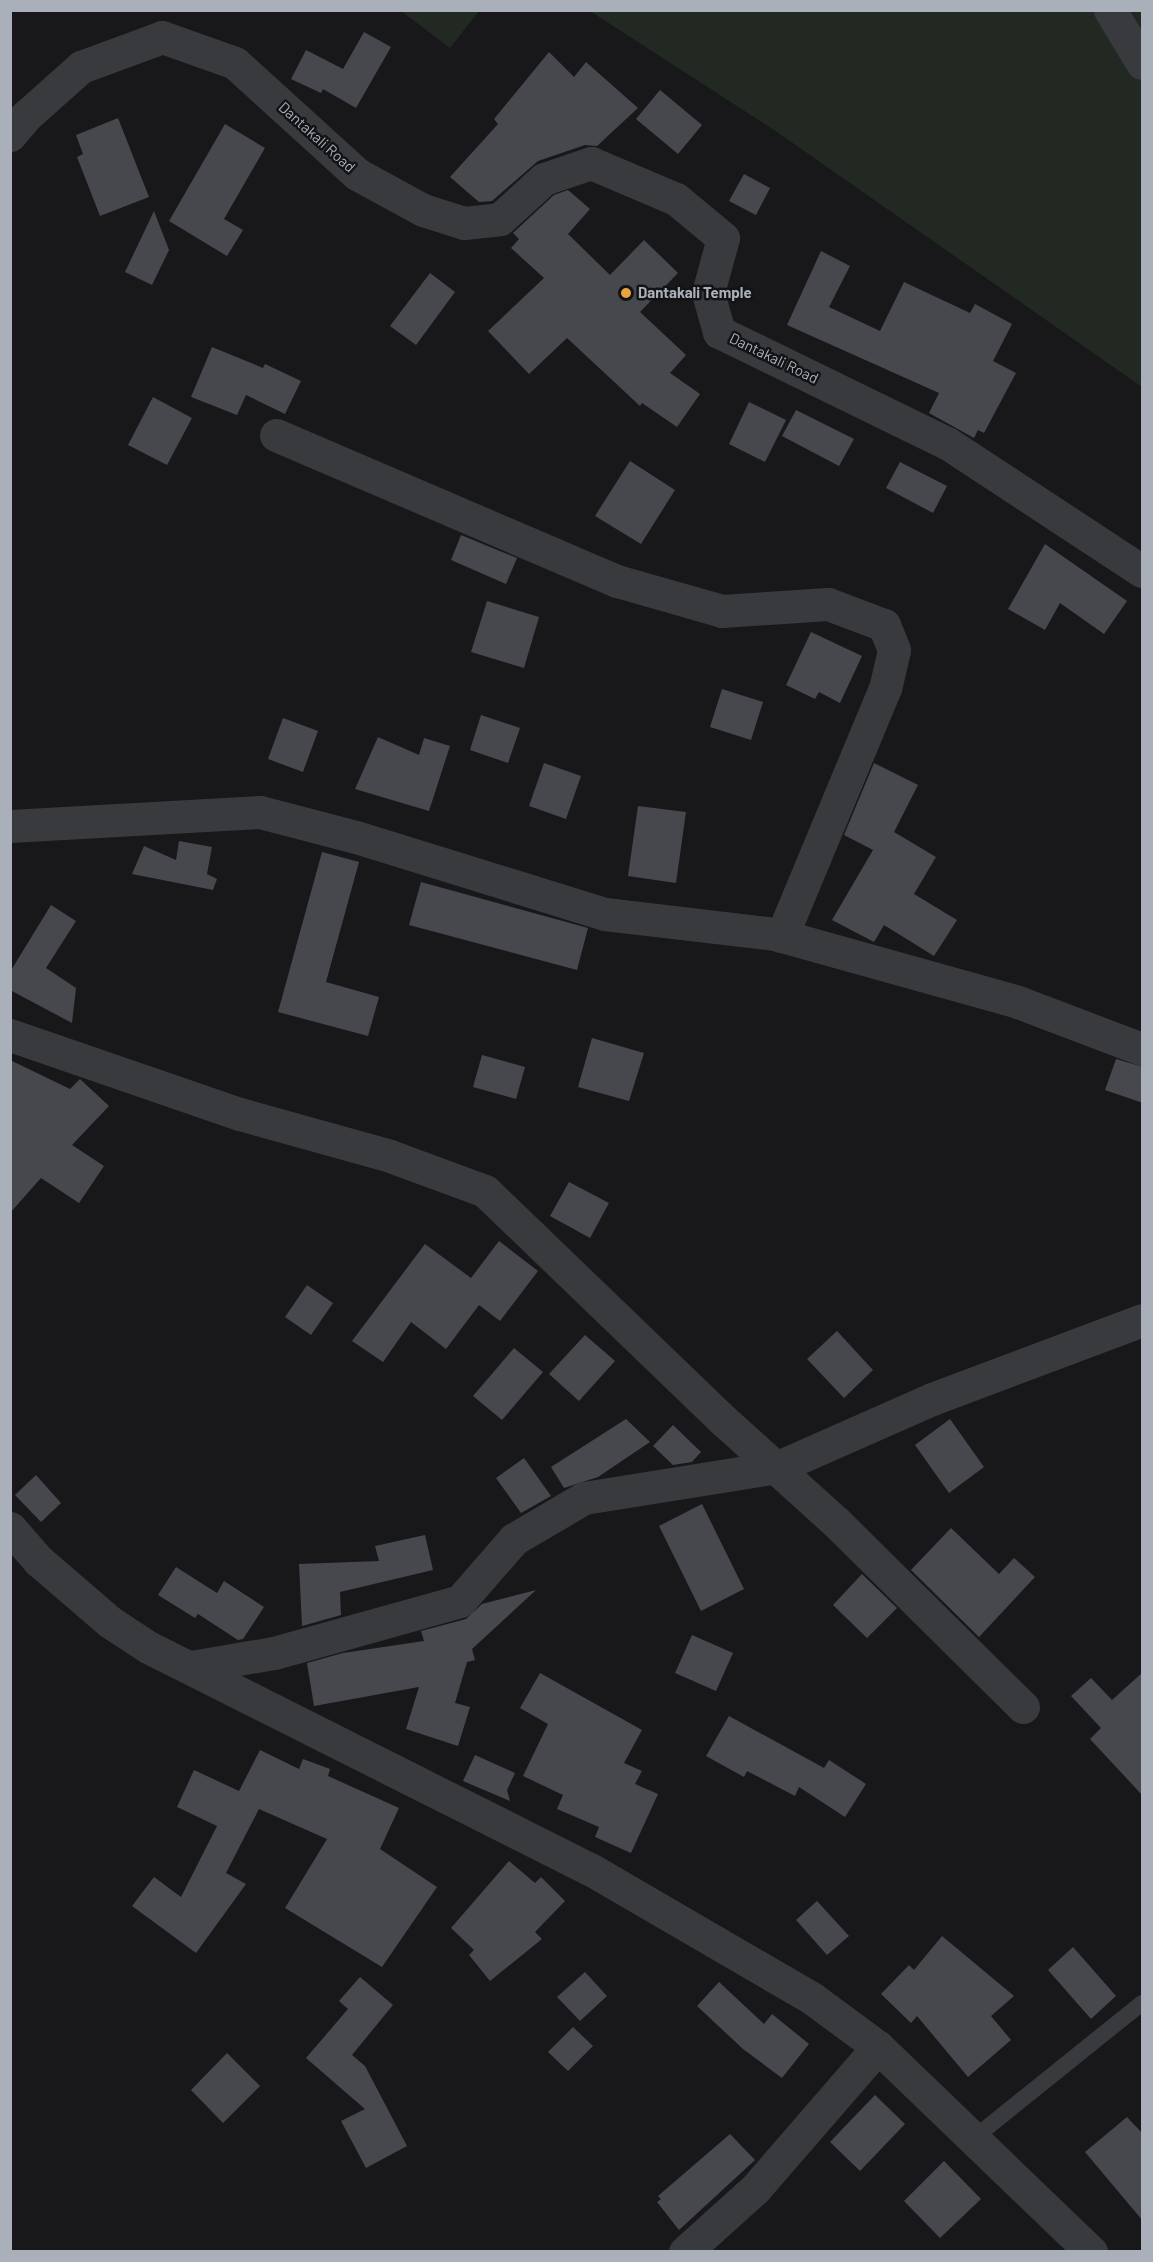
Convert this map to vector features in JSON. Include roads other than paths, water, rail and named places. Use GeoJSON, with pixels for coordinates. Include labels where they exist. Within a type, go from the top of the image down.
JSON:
{"type":"FeatureCollection","features":[{"type":"Feature","properties":{"kind":"street"},"geometry":{"type":"LineString","coordinates":[[1110,10],[1143,63]]}},
{"type":"Feature","properties":{"kind":"street","name":"Dantakali Road"},"geometry":{"type":"LineString","coordinates":[[10,135],[26,116],[81,67],[162,37],[235,63],[357,174],[423,210],[464,223],[500,219],[544,179],[591,163],[676,199],[723,238],[708,293],[719,332],[947,443],[1143,572]]}},
{"type":"Feature","properties":{"kind":"street"},"geometry":{"type":"LineString","coordinates":[[276,435],[617,580],[722,612],[828,603],[884,626],[894,650],[885,688],[782,936]]}},
{"type":"Feature","properties":{"kind":"street"},"geometry":{"type":"LineString","coordinates":[[10,826],[260,812],[356,837],[605,914],[782,936],[1018,1002],[1143,1049]]}},
{"type":"Feature","properties":{"kind":"street"},"geometry":{"type":"LineString","coordinates":[[10,1035],[240,1114],[390,1156],[485,1191],[714,1412],[778,1467],[1023,1707]]}},
{"type":"Feature","properties":{"kind":"street"},"geometry":{"type":"LineString","coordinates":[[191,1667],[274,1653],[460,1601],[514,1539],[584,1498],[778,1467],[932,1399],[1143,1320]]}},
{"type":"Feature","properties":{"kind":"street"},"geometry":{"type":"LineString","coordinates":[[10,1528],[39,1561],[110,1622],[148,1647],[652,1902],[813,1999],[878,2047],[1091,2252]]}},
{"type":"Feature","properties":{"kind":"street"},"geometry":{"type":"LineString","coordinates":[[685,2252],[754,2189],[878,2047]]}},
{"type":"Feature","properties":{"kind":"lane"},"geometry":{"type":"LineString","coordinates":[[974,2138],[1143,2003]]}},
{"type":"Feature","properties":{"kind":"place","name":"Dantakali Temple"},"geometry":{"type":"Point","coordinates":[626,293]}}]}
